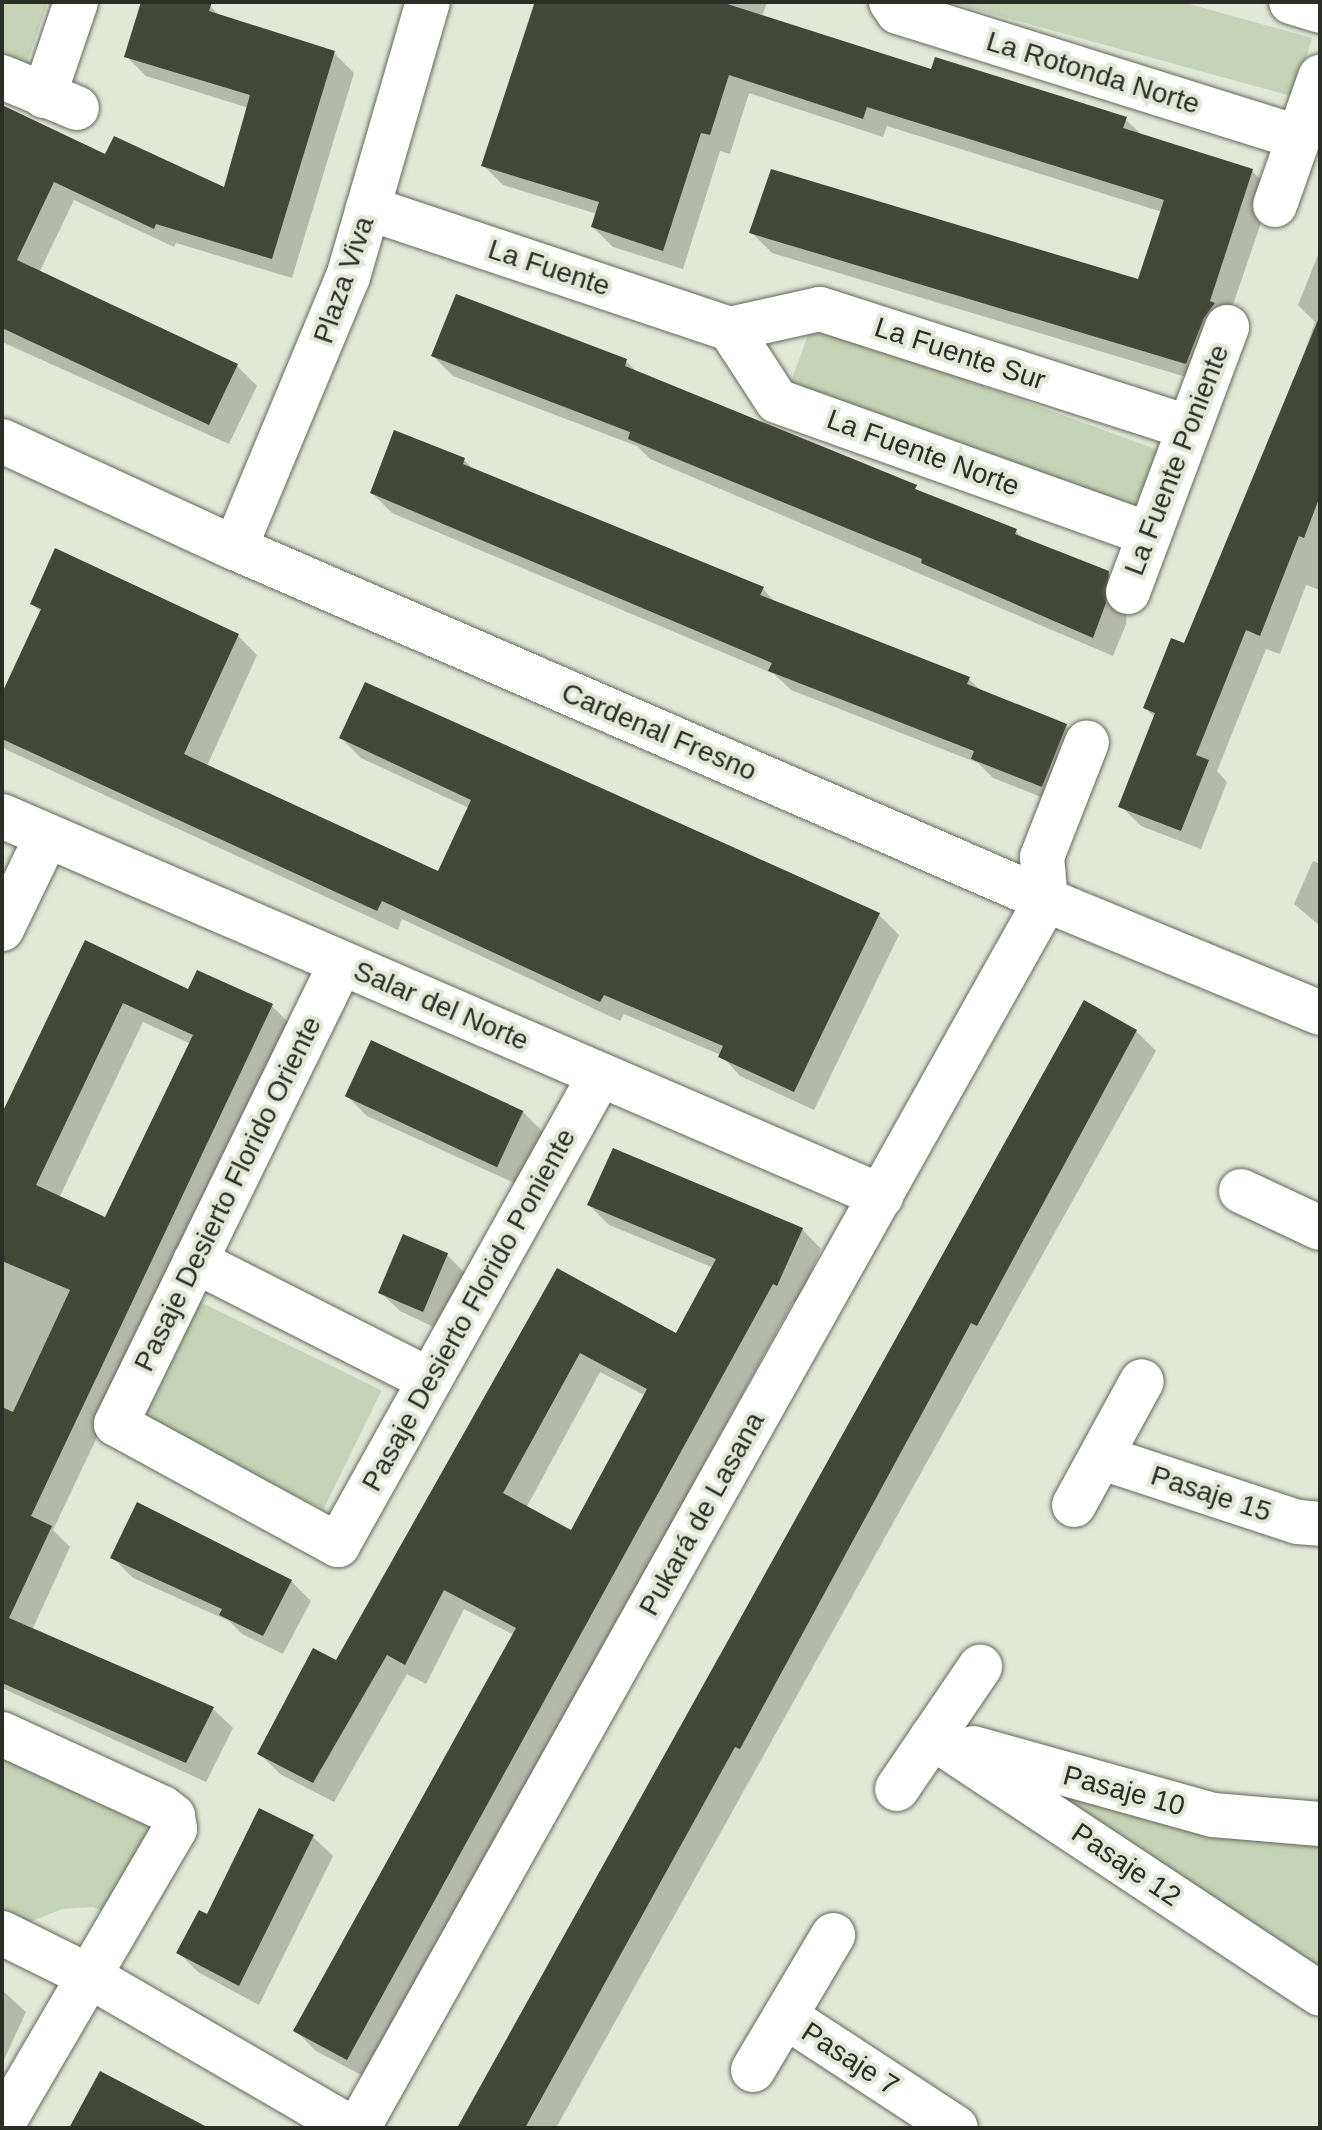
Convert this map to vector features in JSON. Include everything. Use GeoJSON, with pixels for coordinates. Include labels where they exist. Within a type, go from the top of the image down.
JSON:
{"type":"FeatureCollection","features":[{"type":"Feature","properties":{"kind":"street"},"geometry":{"type":"LineString","coordinates":[[2,77],[60,102],[76,2]]}},
{"type":"Feature","properties":{"kind":"street","name":"La Rotonda Norte"},"geometry":{"type":"LineString","coordinates":[[891,2],[898,12],[1299,138]]}},
{"type":"Feature","properties":{"kind":"street"},"geometry":{"type":"LineString","coordinates":[[1291,2],[1320,11]]}},
{"type":"Feature","properties":{"kind":"street","name":"Plaza Viva"},"geometry":{"type":"LineString","coordinates":[[235,548],[313,368],[368,208],[415,5]]}},
{"type":"Feature","properties":{"kind":"street"},"geometry":{"type":"LineString","coordinates":[[1275,205],[1320,77]]}},
{"type":"Feature","properties":{"kind":"street","name":"La Fuente"},"geometry":{"type":"LineString","coordinates":[[368,208],[730,329]]}},
{"type":"Feature","properties":{"kind":"street","name":"La Fuente Sur"},"geometry":{"type":"LineString","coordinates":[[730,329],[820,309],[1187,427]]}},
{"type":"Feature","properties":{"kind":"street","name":"La Fuente Poniente"},"geometry":{"type":"LineString","coordinates":[[1128,592],[1187,427],[1227,327]]}},
{"type":"Feature","properties":{"kind":"street","name":"La Fuente Norte"},"geometry":{"type":"LineString","coordinates":[[730,329],[777,401],[1149,534]]}},
{"type":"Feature","properties":{"kind":"street","name":"Cardenal Fresno"},"geometry":{"type":"LineString","coordinates":[[2,441],[235,548],[1046,900],[1320,1013]]}},
{"type":"Feature","properties":{"kind":"street"},"geometry":{"type":"LineString","coordinates":[[1046,900],[1042,857],[1087,742]]}},
{"type":"Feature","properties":{"kind":"street","name":"Salar del Norte"},"geometry":{"type":"LineString","coordinates":[[2,816],[881,1196]]}},
{"type":"Feature","properties":{"kind":"street"},"geometry":{"type":"LineString","coordinates":[[2,929],[47,836]]}},
{"type":"Feature","properties":{"kind":"street","name":"Pukará de Lasana"},"geometry":{"type":"LineString","coordinates":[[358,2128],[1046,900]]}},
{"type":"Feature","properties":{"kind":"street","name":"Pasaje Desierto Florido Oriente"},"geometry":{"type":"LineString","coordinates":[[338,1545],[116,1424],[341,963]]}},
{"type":"Feature","properties":{"kind":"street","name":"Pasaje Desierto Florido Poniente"},"geometry":{"type":"LineString","coordinates":[[338,1545],[600,1075]]}},
{"type":"Feature","properties":{"kind":"street"},"geometry":{"type":"LineString","coordinates":[[1241,1191],[1320,1228]]}},
{"type":"Feature","properties":{"kind":"street"},"geometry":{"type":"LineString","coordinates":[[195,1261],[430,1380]]}},
{"type":"Feature","properties":{"kind":"street"},"geometry":{"type":"LineString","coordinates":[[1074,1505],[1103,1458],[1142,1381]]}},
{"type":"Feature","properties":{"kind":"street","name":"Pasaje 15"},"geometry":{"type":"LineString","coordinates":[[1103,1458],[1298,1522],[1320,1524]]}},
{"type":"Feature","properties":{"kind":"street"},"geometry":{"type":"LineString","coordinates":[[897,1789],[980,1667]]}},
{"type":"Feature","properties":{"kind":"street"},"geometry":{"type":"LineString","coordinates":[[2,1734],[173,1816],[175,1829],[2,2125]]}},
{"type":"Feature","properties":{"kind":"street","name":"Pasaje 10"},"geometry":{"type":"LineString","coordinates":[[932,1737],[1213,1815],[1320,1824]]}},
{"type":"Feature","properties":{"kind":"street","name":"Pasaje 12"},"geometry":{"type":"LineString","coordinates":[[932,1737],[1320,1994]]}},
{"type":"Feature","properties":{"kind":"street"},"geometry":{"type":"LineString","coordinates":[[2,1933],[91,1977],[351,2128]]}},
{"type":"Feature","properties":{"kind":"street"},"geometry":{"type":"LineString","coordinates":[[753,2070],[833,1935]]}},
{"type":"Feature","properties":{"kind":"street","name":"Pasaje 7"},"geometry":{"type":"LineString","coordinates":[[785,2016],[956,2128]]}},
{"type":"Feature","properties":{"kind":"green space"},"geometry":{"type":"Polygon","coordinates":[[[2,2],[48,2],[27,63],[2,53],[2,2]]]}},
{"type":"Feature","properties":{"kind":"green space"},"geometry":{"type":"Polygon","coordinates":[[[948,2],[1182,2],[1312,38],[1295,97],[948,2]]]}},
{"type":"Feature","properties":{"kind":"green space"},"geometry":{"type":"Polygon","coordinates":[[[812,324],[1169,454],[1145,519],[788,389],[812,324]]]}},
{"type":"Feature","properties":{"kind":"green space"},"geometry":{"type":"Polygon","coordinates":[[[200,1302],[382,1391],[324,1509],[142,1421],[200,1302]]]}},
{"type":"Feature","properties":{"kind":"green space"},"geometry":{"type":"Polygon","coordinates":[[[2,1744],[160,1823],[113,1916],[93,1907],[62,1909],[27,1923],[2,1911],[2,1744]]]}},
{"type":"Feature","properties":{"kind":"green space"},"geometry":{"type":"Polygon","coordinates":[[[1004,1771],[1320,1840],[1320,1972],[1004,1771]]]}},
{"type":"Feature","properties":{"kind":"building"},"geometry":{"type":"Polygon","coordinates":[[[141,2],[212,2],[209,11],[335,51],[272,259],[156,224],[154,229],[54,182],[17,260],[238,364],[209,425],[2,328],[2,105],[105,154],[114,136],[224,187],[250,95],[124,57],[141,2]]]}},
{"type":"Feature","properties":{"kind":"building"},"geometry":{"type":"Polygon","coordinates":[[[535,2],[721,2],[931,69],[935,57],[1054,94],[1127,117],[1123,128],[1253,169],[1210,301],[1215,303],[1204,318],[1186,364],[749,233],[771,169],[1138,279],[1164,200],[867,107],[863,119],[729,75],[710,135],[701,133],[663,251],[591,227],[599,202],[481,166],[535,2]]]}},
{"type":"Feature","properties":{"kind":"building"},"geometry":{"type":"Polygon","coordinates":[[[456,294],[627,359],[625,366],[917,485],[915,489],[1017,529],[1015,534],[1109,571],[1106,603],[1093,638],[921,563],[922,559],[628,439],[630,432],[431,356],[456,294]]]}},
{"type":"Feature","properties":{"kind":"building"},"geometry":{"type":"Polygon","coordinates":[[[1318,320],[1320,496],[1304,538],[1299,536],[1260,636],[1246,630],[1196,755],[1209,760],[1181,831],[1118,807],[1155,713],[1143,708],[1171,638],[1184,643],[1318,320]]]}},
{"type":"Feature","properties":{"kind":"building"},"geometry":{"type":"Polygon","coordinates":[[[394,430],[465,458],[463,464],[764,587],[760,595],[970,677],[967,684],[1067,724],[1042,787],[971,759],[974,751],[768,671],[772,663],[370,493],[394,430]]]}},
{"type":"Feature","properties":{"kind":"building"},"geometry":{"type":"Polygon","coordinates":[[[55,548],[239,634],[184,754],[438,871],[471,800],[339,738],[365,682],[880,913],[794,1092],[718,1057],[723,1046],[604,995],[600,1002],[382,901],[377,911],[2,739],[2,693],[41,609],[30,604],[55,548]]]}},
{"type":"Feature","properties":{"kind":"building"},"geometry":{"type":"Polygon","coordinates":[[[85,940],[188,989],[197,970],[273,1004],[31,1516],[52,1526],[9,1618],[214,1707],[186,1763],[2,1683],[2,1407],[13,1412],[70,1290],[2,1261],[2,1113],[85,940]],[[123,1003],[36,1185],[105,1217],[193,1035],[123,1003]]]}},
{"type":"Feature","properties":{"kind":"building"},"geometry":{"type":"Polygon","coordinates":[[[1084,1000],[1137,1030],[977,1326],[971,1323],[740,1749],[735,1747],[525,2128],[457,2128],[1084,1000]]]}},
{"type":"Feature","properties":{"kind":"building"},"geometry":{"type":"Polygon","coordinates":[[[371,1040],[523,1111],[497,1167],[345,1096],[371,1040]]]}},
{"type":"Feature","properties":{"kind":"building"},"geometry":{"type":"Polygon","coordinates":[[[613,1148],[803,1228],[777,1286],[773,1284],[347,2060],[293,2031],[516,1628],[444,1590],[405,1665],[387,1655],[313,1783],[257,1754],[313,1648],[336,1660],[557,1268],[676,1333],[716,1259],[587,1205],[613,1148]],[[580,1353],[503,1493],[571,1530],[647,1389],[580,1353]]]}},
{"type":"Feature","properties":{"kind":"building"},"geometry":{"type":"Polygon","coordinates":[[[403,1234],[448,1253],[423,1312],[378,1293],[403,1234]]]}},
{"type":"Feature","properties":{"kind":"building"},"geometry":{"type":"Polygon","coordinates":[[[137,1502],[292,1580],[263,1636],[219,1615],[222,1609],[110,1558],[137,1502]]]}},
{"type":"Feature","properties":{"kind":"building"},"geometry":{"type":"Polygon","coordinates":[[[259,1808],[314,1835],[239,1986],[176,1953],[199,1910],[207,1914],[259,1808]]]}},
{"type":"Feature","properties":{"kind":"building"},"geometry":{"type":"Polygon","coordinates":[[[100,2071],[209,2128],[69,2128],[100,2071]]]}}]}
